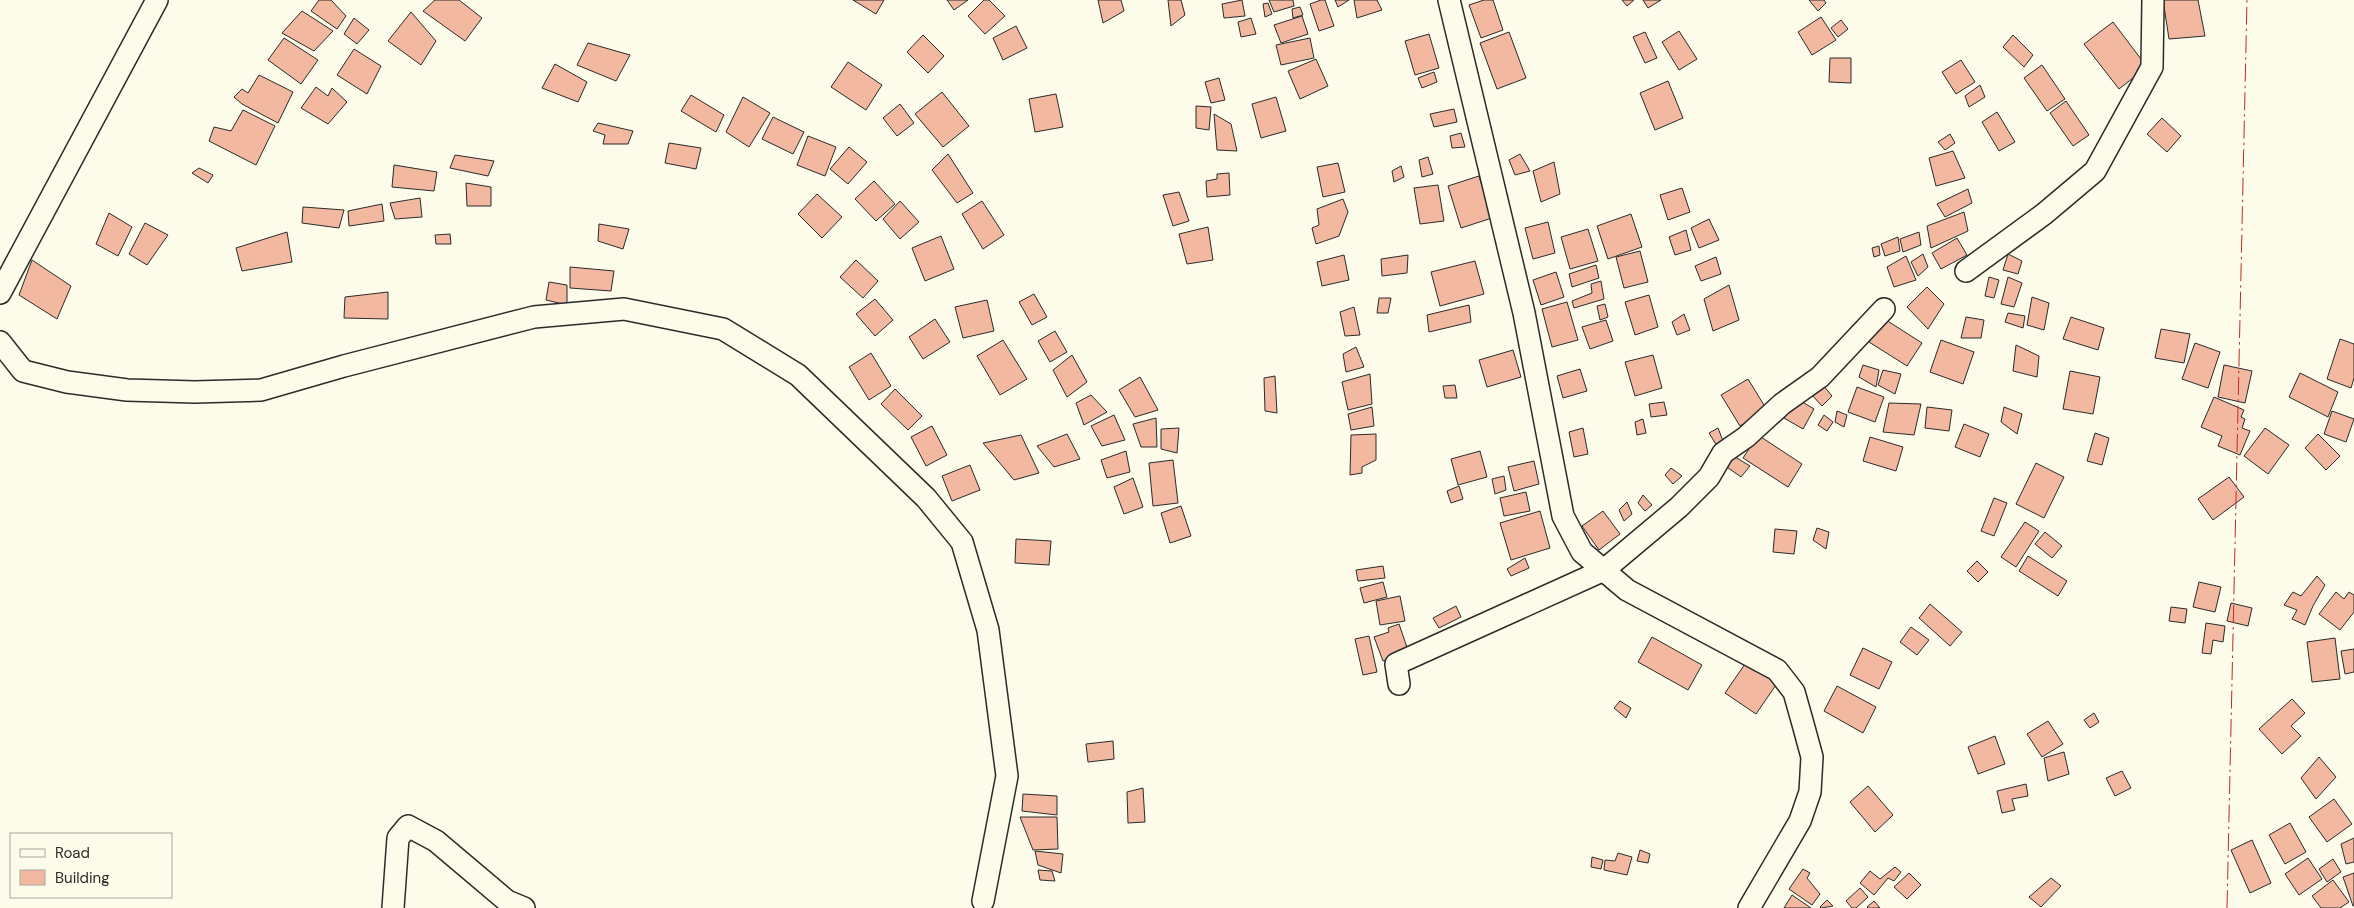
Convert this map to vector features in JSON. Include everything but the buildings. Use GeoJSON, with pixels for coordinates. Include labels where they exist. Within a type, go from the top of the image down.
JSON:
{"type":"FeatureCollection","features":[{"type":"Feature","properties":{"kind":"street"},"geometry":{"type":"LineString","coordinates":[[0,293],[157,0]]}},
{"type":"Feature","properties":{"kind":"street"},"geometry":{"type":"LineString","coordinates":[[1449,0],[1524,313],[1563,516],[1582,552],[1627,590],[1777,670],[1794,692],[1812,757],[1810,792],[1800,821],[1749,908]]}},
{"type":"Feature","properties":{"kind":"street"},"geometry":{"type":"LineString","coordinates":[[1966,271],[2044,214],[2095,171],[2152,67],[2153,0]]}},
{"type":"Feature","properties":{"kind":"street"},"geometry":{"type":"LineString","coordinates":[[0,342],[23,371],[66,382],[127,390],[195,392],[261,390],[344,366],[534,317],[624,309],[723,329],[798,374],[926,498],[962,542],[988,630],[1008,776],[983,901]]}},
{"type":"Feature","properties":{"kind":"street"},"geometry":{"type":"LineString","coordinates":[[1399,684],[1396,664],[1604,570],[1679,507],[1708,477],[1723,453],[1746,437],[1782,404],[1820,377],[1884,309]]}},
{"type":"Feature","properties":{"kind":"street"},"geometry":{"type":"LineString","coordinates":[[393,908],[398,838],[408,826],[436,841],[507,902],[524,908]]}},
{"type":"Feature","properties":{"kind":"power"},"geometry":{"type":"LineString","coordinates":[[2227,908],[2247,0]]}}]}
